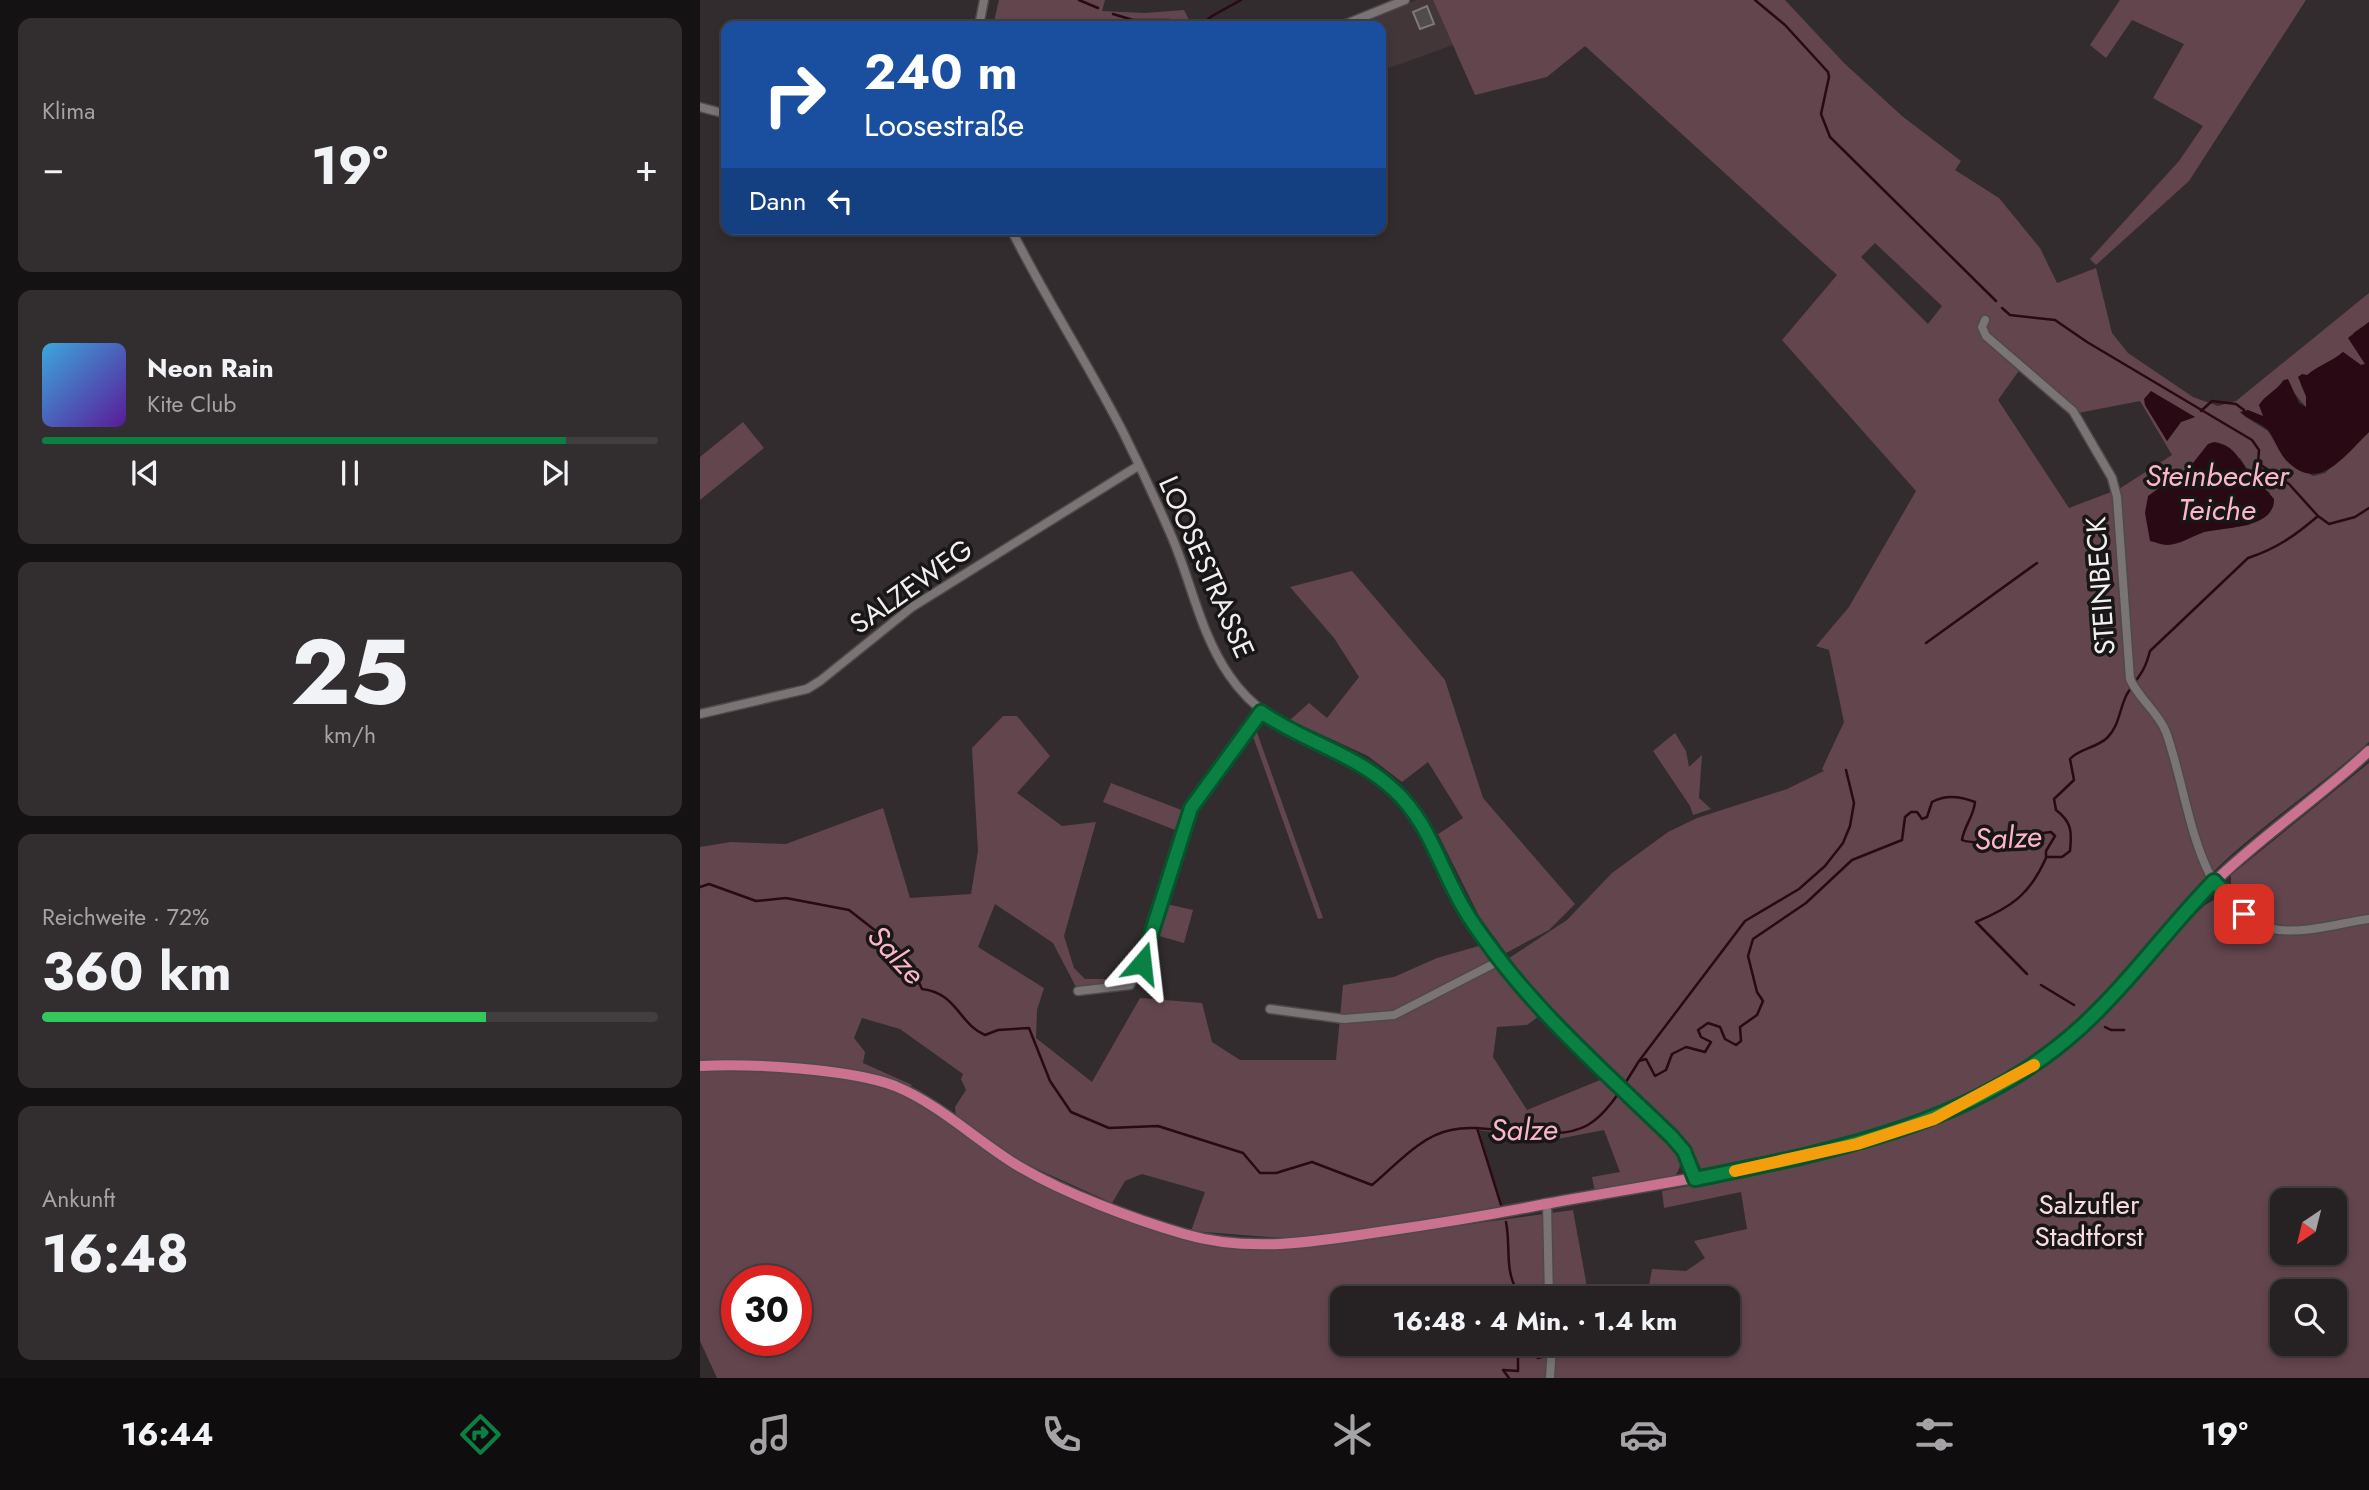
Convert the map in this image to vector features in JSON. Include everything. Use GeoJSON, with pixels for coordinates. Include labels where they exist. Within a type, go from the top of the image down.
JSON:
{"type":"FeatureCollection","features":[{"type":"Feature","properties":{"kind":"main road"},"geometry":{"type":"LineString","coordinates":[[700,1066],[731,1065],[833,1073],[889,1084],[940,1111],[1020,1167],[1053,1183],[1183,1234],[1206,1239],[1262,1245],[1347,1237],[1695,1179],[1857,1144],[1934,1119],[2033,1066],[2079,1029],[2115,993],[2214,881],[2369,751]]}},
{"type":"Feature","properties":{"kind":"street"},"geometry":{"type":"LineString","coordinates":[[980,21],[984,0]]}},
{"type":"Feature","properties":{"kind":"street"},"geometry":{"type":"LineString","coordinates":[[1353,21],[1405,0]]}},
{"type":"Feature","properties":{"kind":"street"},"geometry":{"type":"LineString","coordinates":[[700,107],[721,113]]}},
{"type":"Feature","properties":{"kind":"street","name":"LOOSESTRASSE"},"geometry":{"type":"LineString","coordinates":[[1015,235],[1123,432],[1169,529],[1218,656],[1239,689],[1261,712],[1303,737],[1357,761],[1396,791],[1411,807],[1468,915],[1501,960],[1612,1079],[1684,1151],[1695,1179]]}},
{"type":"Feature","properties":{"kind":"street","name":"STEINBECK"},"geometry":{"type":"LineString","coordinates":[[1985,320],[1982,327],[1986,336],[2073,411],[2112,478],[2116,497],[2130,679],[2136,692],[2165,729],[2200,845],[2214,881]]}},
{"type":"Feature","properties":{"kind":"street","name":"SALZEWEG"},"geometry":{"type":"LineString","coordinates":[[700,714],[807,689],[912,607],[1138,466]]}},
{"type":"Feature","properties":{"kind":"street"},"geometry":{"type":"LineString","coordinates":[[1078,991],[1130,985],[1142,963],[1191,808],[1261,712]]}},
{"type":"Feature","properties":{"kind":"street"},"geometry":{"type":"LineString","coordinates":[[2214,881],[2244,914],[2254,922],[2275,930],[2369,919]]}},
{"type":"Feature","properties":{"kind":"street"},"geometry":{"type":"LineString","coordinates":[[1270,1009],[1344,1019],[1394,1015],[1501,960]]}},
{"type":"Feature","properties":{"kind":"street"},"geometry":{"type":"LineString","coordinates":[[1547,1204],[1549,1286]]}},
{"type":"Feature","properties":{"kind":"street"},"geometry":{"type":"LineString","coordinates":[[1550,1378],[1551,1356]]}},
{"type":"Feature","properties":{"kind":"shaded area"},"geometry":{"type":"Polygon","coordinates":[[[1416,0],[1433,0],[1453,45],[1389,68],[1386,61],[1386,21],[1367,21],[1416,0]]]}},
{"type":"Feature","properties":{"kind":"green space"},"geometry":{"type":"Polygon","coordinates":[[[999,0],[1105,0],[1102,11],[1145,13],[1184,10],[1190,21],[994,21],[999,0]]]}},
{"type":"Feature","properties":{"kind":"green space"},"geometry":{"type":"Polygon","coordinates":[[[1433,0],[1785,0],[1844,63],[1902,116],[1961,161],[1955,170],[1999,198],[2040,248],[2057,283],[2096,268],[2112,333],[2128,353],[2193,397],[2218,406],[2236,401],[2369,293],[2369,322],[2353,333],[2365,364],[2361,365],[2343,352],[2316,369],[2301,385],[2306,396],[2306,407],[2283,380],[2259,405],[2264,416],[2260,417],[2248,410],[2244,416],[2268,431],[2285,459],[2313,476],[2325,473],[2369,432],[2369,742],[2214,871],[2127,972],[2073,1026],[2025,1065],[1984,1091],[1940,1111],[1848,1143],[1704,1175],[1694,1154],[1582,1043],[1506,960],[1567,920],[1612,873],[1668,832],[1697,818],[1787,789],[1824,771],[1822,769],[1844,722],[1829,650],[1816,646],[1849,607],[1916,491],[1782,340],[1837,275],[1585,46],[1547,77],[1475,95],[1433,0]],[[1875,243],[1861,257],[1928,324],[1942,306],[1875,243]],[[2023,365],[1998,400],[2069,508],[2119,489],[2172,455],[2140,401],[2078,413],[2023,365]],[[2144,399],[2167,441],[2181,422],[2194,417],[2144,399]],[[2240,458],[2190,465],[2178,482],[2159,488],[2168,545],[2204,532],[2249,525],[2270,493],[2254,479],[2240,458]]]}},
{"type":"Feature","properties":{"kind":"green space"},"geometry":{"type":"Polygon","coordinates":[[[2120,0],[2306,0],[2189,181],[2096,265],[2090,259],[2179,161],[2203,126],[2153,98],[2184,44],[2132,20],[2106,58],[2090,45],[2120,0]]]}},
{"type":"Feature","properties":{"kind":"green space"},"geometry":{"type":"Polygon","coordinates":[[[743,422],[764,448],[700,500],[700,457],[743,422]]]}},
{"type":"Feature","properties":{"kind":"green space"},"geometry":{"type":"Polygon","coordinates":[[[1352,571],[1445,680],[1483,798],[1575,904],[1549,930],[1506,953],[1479,916],[1438,834],[1463,818],[1428,762],[1402,782],[1368,756],[1290,720],[1309,703],[1327,718],[1359,677],[1334,638],[1290,587],[1352,571]]]}},
{"type":"Feature","properties":{"kind":"green space","name":"Salzufler Stadtforst"},"geometry":{"type":"Polygon","coordinates":[[[1003,716],[1017,716],[1050,756],[1017,793],[1062,826],[1096,822],[1064,936],[1074,968],[1085,979],[1120,979],[1137,969],[1128,982],[1077,989],[1053,943],[995,904],[978,947],[1044,988],[1037,1010],[1036,1038],[1092,1082],[1140,998],[1202,1003],[1212,1042],[1240,1060],[1336,1060],[1343,985],[1394,977],[1437,958],[1482,945],[1542,1014],[1527,1025],[1497,1027],[1493,1057],[1527,1110],[1605,1078],[1676,1148],[1679,1170],[1674,1177],[1595,1192],[1592,1177],[1620,1172],[1604,1130],[1547,1141],[1479,1130],[1502,1209],[1296,1239],[1191,1231],[1205,1192],[1142,1174],[1125,1181],[1112,1203],[1026,1164],[956,1118],[955,1107],[966,1090],[961,1079],[963,1074],[900,1029],[862,1018],[854,1038],[865,1052],[863,1063],[912,1085],[909,1089],[787,1067],[787,1073],[847,1079],[897,1092],[922,1105],[1013,1166],[1186,1238],[1316,1245],[1573,1210],[1587,1286],[1330,1286],[1330,1356],[1740,1356],[1740,1286],[1649,1286],[1652,1269],[1686,1271],[1705,1258],[1694,1241],[1747,1229],[1741,1192],[1664,1208],[1662,1191],[1699,1184],[1702,1181],[1941,1119],[2041,1068],[2085,1033],[2173,935],[2205,905],[2216,899],[2222,901],[2244,919],[2249,913],[2231,888],[2231,875],[2369,763],[2369,1378],[717,1378],[700,1341],[700,847],[731,842],[786,844],[883,808],[910,898],[971,894],[978,851],[972,748],[1003,716]]]}},
{"type":"Feature","properties":{"kind":"green space"},"geometry":{"type":"Polygon","coordinates":[[[1254,724],[1323,918],[1318,919],[1250,728],[1254,724]]]}},
{"type":"Feature","properties":{"kind":"green space"},"geometry":{"type":"Polygon","coordinates":[[[1675,733],[1686,751],[1689,767],[1702,755],[1699,798],[1711,809],[1693,815],[1690,806],[1653,751],[1675,733]]]}},
{"type":"Feature","properties":{"kind":"green space"},"geometry":{"type":"Polygon","coordinates":[[[1111,783],[1184,811],[1178,831],[1103,802],[1111,783]]]}},
{"type":"Feature","properties":{"kind":"green space"},"geometry":{"type":"Polygon","coordinates":[[[1162,903],[1193,910],[1184,943],[1152,934],[1162,903]]]}},
{"type":"Feature","properties":{"kind":"water","name":"Steinbecker Teiche"},"geometry":{"type":"Polygon","coordinates":[[[2369,322],[2369,432],[2330,468],[2309,474],[2297,469],[2285,459],[2268,430],[2240,412],[2248,410],[2263,416],[2259,405],[2288,379],[2299,403],[2306,407],[2306,396],[2298,377],[2307,375],[2343,352],[2361,365],[2365,364],[2348,338],[2369,322]]]}},
{"type":"Feature","properties":{"kind":"water"},"geometry":{"type":"Polygon","coordinates":[[[2151,391],[2195,417],[2181,422],[2167,441],[2145,405],[2144,399],[2151,391]]]}},
{"type":"Feature","properties":{"kind":"water","name":"Steinbecker Teiche"},"geometry":{"type":"Polygon","coordinates":[[[2214,442],[2228,447],[2238,456],[2254,479],[2274,499],[2272,509],[2258,521],[2204,532],[2176,544],[2165,545],[2150,541],[2145,513],[2148,496],[2159,488],[2178,482],[2208,444],[2214,442]]]}},
{"type":"Feature","properties":{"kind":"building"},"geometry":{"type":"Polygon","coordinates":[[[1427,6],[1434,24],[1420,29],[1413,12],[1427,6]]]}},
{"type":"Feature","properties":{"kind":"waterway"},"geometry":{"type":"LineString","coordinates":[[1079,0],[1098,8]]}},
{"type":"Feature","properties":{"kind":"waterway"},"geometry":{"type":"LineString","coordinates":[[1206,21],[1241,0]]}},
{"type":"Feature","properties":{"kind":"waterway"},"geometry":{"type":"LineString","coordinates":[[1755,0],[1785,25],[1828,72],[1821,114],[1830,137],[1996,301]]}},
{"type":"Feature","properties":{"kind":"waterway"},"geometry":{"type":"LineString","coordinates":[[1113,14],[1133,20],[1170,21]]}},
{"type":"Feature","properties":{"kind":"waterway"},"geometry":{"type":"LineString","coordinates":[[2002,308],[2010,315],[2055,320],[2087,342],[2252,440],[2259,450],[2258,463],[2289,484],[2317,515]]}},
{"type":"Feature","properties":{"kind":"waterway"},"geometry":{"type":"LineString","coordinates":[[2201,411],[2212,401],[2236,404],[2244,410]]}},
{"type":"Feature","properties":{"kind":"waterway","name":"Salze"},"geometry":{"type":"LineString","coordinates":[[700,887],[709,884],[756,901],[786,898],[849,910],[881,935],[914,972],[922,989],[943,996],[976,1030],[985,1035],[998,1030],[1029,1028],[1050,1081],[1071,1112],[1109,1128],[1158,1126],[1243,1153],[1260,1173],[1276,1173],[1312,1162],[1372,1185],[1418,1145],[1440,1133],[1471,1128],[1555,1133],[1573,1131],[1587,1125],[1612,1103],[1639,1061],[1646,1059],[1655,1076],[1666,1070],[1672,1054],[1686,1047],[1705,1052],[1711,1042],[1701,1037],[1698,1030],[1708,1023],[1720,1027],[1725,1039],[1736,1045],[1741,1041],[1740,1027],[1757,1015],[1763,1001],[1757,992],[1748,956],[1753,939],[1806,903],[1852,860],[1902,840],[1905,817],[1911,812],[1917,812],[1922,819],[1927,817],[1932,802],[1937,799],[1953,797],[1975,802],[1962,840],[2008,844],[2020,836],[2051,832],[2055,836],[2046,851],[2046,857],[2062,857],[2070,851],[2071,833],[2068,823],[2056,810],[2054,799],[2074,780],[2070,759],[2103,741],[2111,733],[2127,694],[2143,670],[2150,651],[2248,558],[2285,541],[2318,516],[2329,524],[2355,517],[2369,508]]}},
{"type":"Feature","properties":{"kind":"waterway"},"geometry":{"type":"LineString","coordinates":[[1926,643],[2037,563]]}},
{"type":"Feature","properties":{"kind":"waterway"},"geometry":{"type":"LineString","coordinates":[[1639,1061],[1745,921],[1799,889],[1825,866],[1843,843],[1850,826],[1854,803],[1846,770]]}},
{"type":"Feature","properties":{"kind":"waterway"},"geometry":{"type":"LineString","coordinates":[[2027,974],[1976,922],[2000,911],[2018,898],[2033,881],[2046,858]]}},
{"type":"Feature","properties":{"kind":"waterway"},"geometry":{"type":"LineString","coordinates":[[2041,985],[2074,1005]]}},
{"type":"Feature","properties":{"kind":"waterway"},"geometry":{"type":"LineString","coordinates":[[2105,1027],[2124,1030]]}},
{"type":"Feature","properties":{"kind":"waterway"},"geometry":{"type":"LineString","coordinates":[[1477,1128],[1501,1205]]}},
{"type":"Feature","properties":{"kind":"waterway"},"geometry":{"type":"LineString","coordinates":[[1506,1222],[1509,1267],[1515,1286]]}},
{"type":"Feature","properties":{"kind":"waterway"},"geometry":{"type":"LineString","coordinates":[[1509,1378],[1503,1370],[1518,1371],[1518,1356]]}},
{"type":"Feature","properties":{"kind":"waterway"},"geometry":{"type":"LineString","coordinates":[[1534,1356],[1542,1356]]}},
{"type":"Feature","properties":{"kind":"slow traffic"},"geometry":{"type":"LineString","coordinates":[[1735,1171],[1857,1144],[1934,1119],[2034,1065]]}},
{"type":"Feature","properties":{"kind":"route"},"geometry":{"type":"LineString","coordinates":[[1142,963],[1191,808],[1261,712],[1303,737],[1357,761],[1396,791],[1411,807],[1426,831],[1453,890],[1490,947],[1552,1017],[1672,1137],[1684,1151],[1695,1179],[1857,1144],[1934,1119],[2033,1066],[2064,1042],[2134,973],[2214,881],[2244,914]]}}]}
